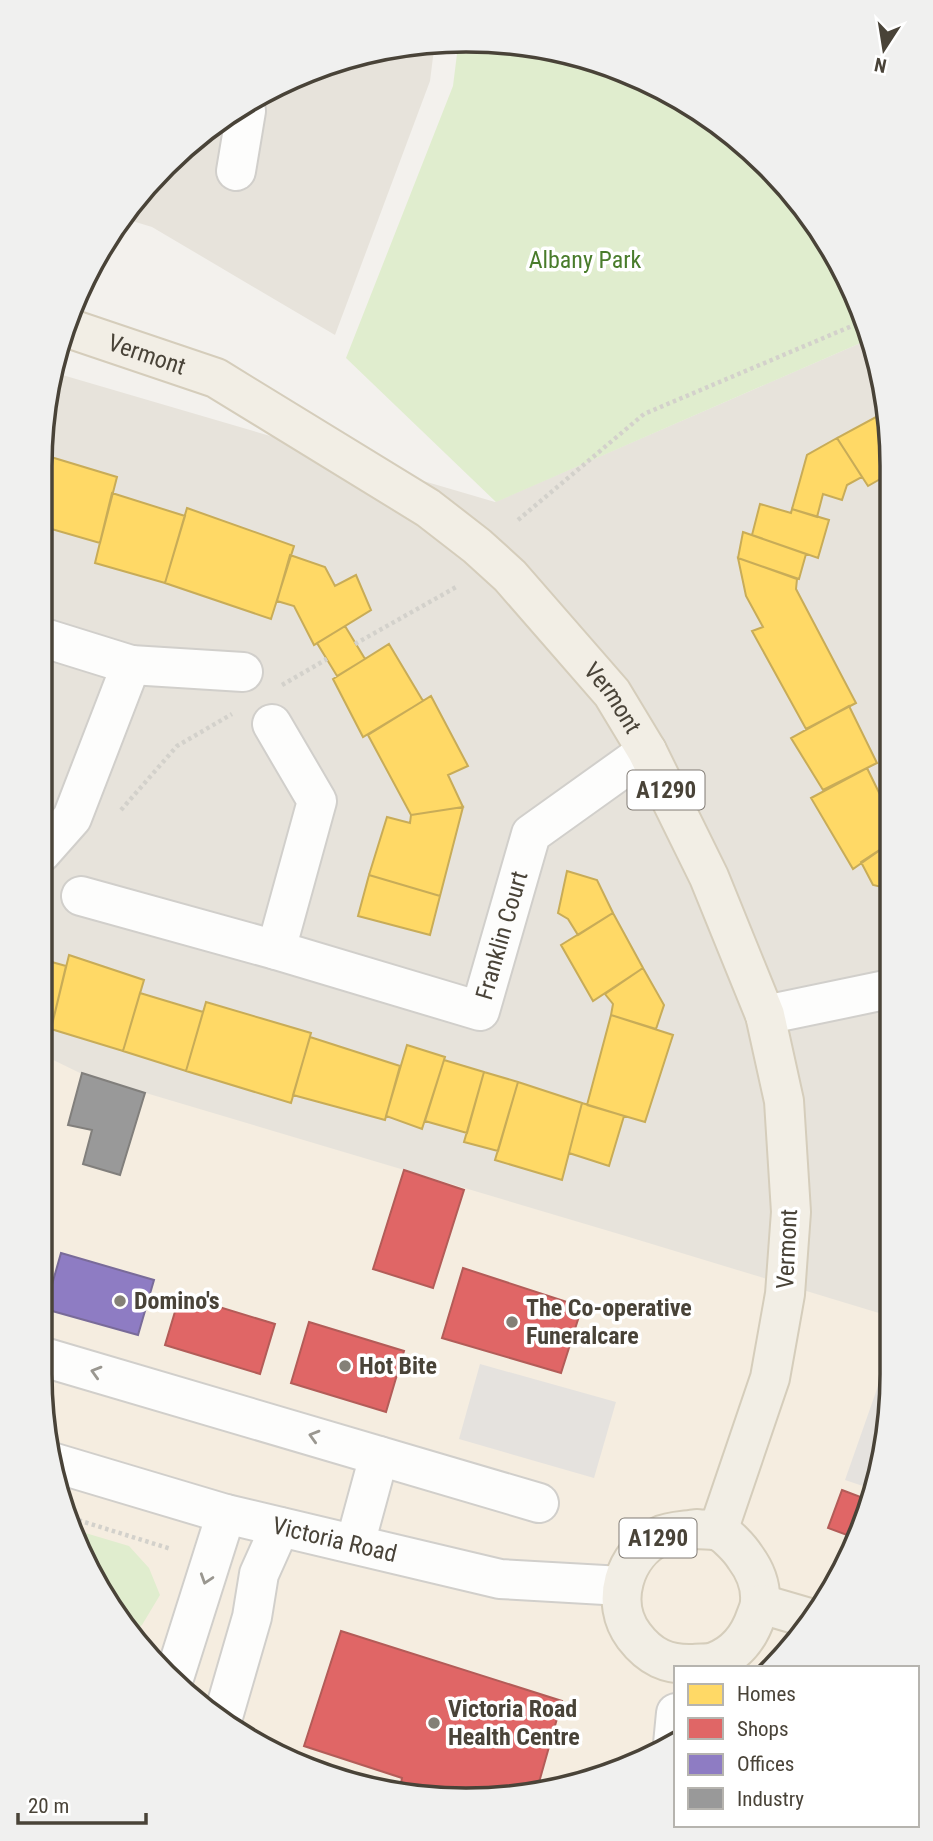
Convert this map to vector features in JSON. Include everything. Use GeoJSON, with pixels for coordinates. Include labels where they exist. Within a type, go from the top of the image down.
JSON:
{"type":"FeatureCollection","features":[{"type":"Feature","properties":{"kind":"main road","name":"Vermont"},"geometry":{"type":"LineString","coordinates":[[75,330],[216,378],[428,508],[510,576],[612,693],[647,751],[709,877],[765,1015],[784,1101],[791,1212],[785,1294],[770,1378],[718,1531]]}},
{"type":"Feature","properties":{"kind":"main road","name":"A1290"},"geometry":{"type":"LineString","coordinates":[[697,1529],[718,1531],[740,1549],[753,1569],[761,1604],[750,1633],[734,1651],[713,1662],[680,1666],[662,1660],[642,1647],[628,1628],[622,1604],[622,1586],[628,1568],[642,1548],[662,1535],[697,1529]]}},
{"type":"Feature","properties":{"kind":"main road"},"geometry":{"type":"LineString","coordinates":[[761,1604],[803,1616]]}},
{"type":"Feature","properties":{"kind":"street"},"geometry":{"type":"LineString","coordinates":[[236,171],[245,117]]}},
{"type":"Feature","properties":{"kind":"street"},"geometry":{"type":"LineString","coordinates":[[52,640],[131,665],[243,672]]}},
{"type":"Feature","properties":{"kind":"street"},"geometry":{"type":"LineString","coordinates":[[52,841],[72,818],[131,665]]}},
{"type":"Feature","properties":{"kind":"street"},"geometry":{"type":"LineString","coordinates":[[272,724],[317,801],[276,950]]}},
{"type":"Feature","properties":{"kind":"street","name":"Franklin Court"},"geometry":{"type":"LineString","coordinates":[[80,896],[276,950],[480,1011],[531,834],[647,751]]}},
{"type":"Feature","properties":{"kind":"street"},"geometry":{"type":"LineString","coordinates":[[765,1015],[880,990]]}},
{"type":"Feature","properties":{"kind":"street"},"geometry":{"type":"LineString","coordinates":[[52,1360],[538,1503]]}},
{"type":"Feature","properties":{"kind":"street"},"geometry":{"type":"LineString","coordinates":[[355,1544],[379,1455]]}},
{"type":"Feature","properties":{"kind":"street","name":"Victoria Road"},"geometry":{"type":"LineString","coordinates":[[63,1465],[226,1514],[500,1578],[622,1586]]}},
{"type":"Feature","properties":{"kind":"street"},"geometry":{"type":"LineString","coordinates":[[177,1670],[226,1514]]}},
{"type":"Feature","properties":{"kind":"street"},"geometry":{"type":"LineString","coordinates":[[225,1711],[252,1617],[259,1574],[280,1527]]}},
{"type":"Feature","properties":{"kind":"path"},"geometry":{"type":"LineString","coordinates":[[518,520],[644,414],[856,324]]}},
{"type":"Feature","properties":{"kind":"path"},"geometry":{"type":"LineString","coordinates":[[355,643],[458,586]]}},
{"type":"Feature","properties":{"kind":"path"},"geometry":{"type":"LineString","coordinates":[[281,686],[327,659]]}},
{"type":"Feature","properties":{"kind":"path"},"geometry":{"type":"LineString","coordinates":[[115,817],[177,746],[235,713]]}},
{"type":"Feature","properties":{"kind":"path"},"geometry":{"type":"LineString","coordinates":[[79,1520],[212,1560]]}},
{"type":"Feature","properties":{"kind":"shaded area"},"geometry":{"type":"Polygon","coordinates":[[[433,54],[430,81],[335,335],[152,227],[133,221],[174,174],[236,122],[283,95],[333,74],[386,60],[433,54]]]}},
{"type":"Feature","properties":{"kind":"shaded area"},"geometry":{"type":"Polygon","coordinates":[[[862,343],[873,386],[880,439],[880,1402],[873,1455],[859,1508],[838,1558],[811,1605],[760,1666],[674,1666],[659,1741],[600,1767],[521,1785],[439,1788],[386,1781],[333,1767],[283,1746],[214,1703],[155,1647],[122,1605],[95,1558],[74,1508],[67,1482],[56,1429],[52,1374],[52,466],[56,412],[63,375],[495,502],[862,343]]]}},
{"type":"Feature","properties":{"kind":"shaded area"},"geometry":{"type":"Polygon","coordinates":[[[52,1059],[82,1074],[880,1313],[880,1402],[873,1455],[859,1508],[838,1558],[811,1605],[760,1666],[674,1666],[674,1732],[650,1746],[600,1767],[521,1785],[439,1788],[386,1781],[333,1767],[283,1746],[214,1703],[155,1647],[122,1605],[95,1558],[74,1508],[60,1455],[52,1374],[52,1059]]]}},
{"type":"Feature","properties":{"kind":"shaded area"},"geometry":{"type":"Polygon","coordinates":[[[480,1364],[616,1402],[594,1478],[459,1439],[480,1364]]]}},
{"type":"Feature","properties":{"kind":"shaded area"},"geometry":{"type":"Polygon","coordinates":[[[880,1380],[877,1429],[865,1487],[845,1480],[880,1380]]]}},
{"type":"Feature","properties":{"kind":"green space","name":"Albany Park"},"geometry":{"type":"Polygon","coordinates":[[[457,52],[521,56],[600,74],[650,95],[697,122],[739,155],[795,214],[838,283],[862,343],[496,502],[346,358],[453,86],[457,52]]]}},
{"type":"Feature","properties":{"kind":"green space"},"geometry":{"type":"Polygon","coordinates":[[[84,1533],[129,1546],[149,1568],[160,1595],[138,1627],[122,1605],[84,1533]]]}},
{"type":"Feature","properties":{"kind":"building: Homes"},"geometry":{"type":"Polygon","coordinates":[[[877,416],[880,479],[868,486],[837,438],[877,416]]]}},
{"type":"Feature","properties":{"kind":"building: Homes"},"geometry":{"type":"Polygon","coordinates":[[[837,438],[862,477],[847,485],[842,500],[823,494],[817,517],[792,509],[807,455],[837,438]]]}},
{"type":"Feature","properties":{"kind":"building: Homes"},"geometry":{"type":"Polygon","coordinates":[[[52,457],[117,477],[100,543],[52,529],[52,457]]]}},
{"type":"Feature","properties":{"kind":"building: Homes"},"geometry":{"type":"Polygon","coordinates":[[[112,493],[185,516],[165,583],[95,563],[112,493]]]}},
{"type":"Feature","properties":{"kind":"building: Homes"},"geometry":{"type":"Polygon","coordinates":[[[760,504],[791,513],[792,509],[829,520],[818,558],[752,535],[760,504]]]}},
{"type":"Feature","properties":{"kind":"building: Homes"},"geometry":{"type":"Polygon","coordinates":[[[187,508],[294,546],[271,619],[165,583],[187,508]]]}},
{"type":"Feature","properties":{"kind":"building: Homes"},"geometry":{"type":"Polygon","coordinates":[[[743,532],[806,554],[799,579],[738,558],[743,532]]]}},
{"type":"Feature","properties":{"kind":"building: Homes"},"geometry":{"type":"Polygon","coordinates":[[[290,555],[325,567],[335,586],[356,575],[371,610],[314,645],[294,606],[277,601],[290,555]]]}},
{"type":"Feature","properties":{"kind":"building: Homes"},"geometry":{"type":"Polygon","coordinates":[[[738,558],[797,579],[796,589],[856,703],[806,729],[752,631],[763,627],[746,596],[738,558]]]}},
{"type":"Feature","properties":{"kind":"building: Homes"},"geometry":{"type":"Polygon","coordinates":[[[345,626],[365,659],[337,676],[317,643],[345,626]]]}},
{"type":"Feature","properties":{"kind":"building: Homes"},"geometry":{"type":"Polygon","coordinates":[[[389,644],[423,701],[363,737],[333,679],[389,644]]]}},
{"type":"Feature","properties":{"kind":"building: Homes"},"geometry":{"type":"Polygon","coordinates":[[[431,696],[468,766],[448,775],[463,807],[411,815],[368,735],[431,696]]]}},
{"type":"Feature","properties":{"kind":"building: Homes"},"geometry":{"type":"Polygon","coordinates":[[[849,706],[877,763],[823,790],[791,738],[849,706]]]}},
{"type":"Feature","properties":{"kind":"building: Homes"},"geometry":{"type":"Polygon","coordinates":[[[867,768],[880,795],[880,850],[853,869],[811,798],[867,768]]]}},
{"type":"Feature","properties":{"kind":"building: Homes"},"geometry":{"type":"Polygon","coordinates":[[[463,807],[440,896],[369,875],[387,817],[410,823],[411,815],[463,807]]]}},
{"type":"Feature","properties":{"kind":"building: Homes"},"geometry":{"type":"Polygon","coordinates":[[[880,850],[880,887],[873,885],[861,862],[880,850]]]}},
{"type":"Feature","properties":{"kind":"building: Homes"},"geometry":{"type":"Polygon","coordinates":[[[567,871],[597,880],[613,913],[578,935],[568,919],[558,913],[567,871]]]}},
{"type":"Feature","properties":{"kind":"building: Homes"},"geometry":{"type":"Polygon","coordinates":[[[369,875],[440,896],[430,935],[358,916],[369,875]]]}},
{"type":"Feature","properties":{"kind":"building: Homes"},"geometry":{"type":"Polygon","coordinates":[[[613,913],[643,968],[593,1001],[561,945],[613,913]]]}},
{"type":"Feature","properties":{"kind":"building: Homes"},"geometry":{"type":"Polygon","coordinates":[[[69,955],[144,980],[123,1051],[52,1029],[69,955]]]}},
{"type":"Feature","properties":{"kind":"building: Homes"},"geometry":{"type":"Polygon","coordinates":[[[52,962],[66,966],[52,1025],[52,962]]]}},
{"type":"Feature","properties":{"kind":"building: Homes"},"geometry":{"type":"Polygon","coordinates":[[[643,968],[664,1005],[656,1029],[611,1015],[613,1004],[605,994],[643,968]]]}},
{"type":"Feature","properties":{"kind":"building: Homes"},"geometry":{"type":"Polygon","coordinates":[[[140,993],[203,1012],[186,1071],[123,1051],[140,993]]]}},
{"type":"Feature","properties":{"kind":"building: Homes"},"geometry":{"type":"Polygon","coordinates":[[[206,1002],[311,1033],[291,1103],[186,1071],[206,1002]]]}},
{"type":"Feature","properties":{"kind":"building: Homes"},"geometry":{"type":"Polygon","coordinates":[[[611,1015],[673,1035],[645,1122],[587,1105],[611,1015]]]}},
{"type":"Feature","properties":{"kind":"building: Homes"},"geometry":{"type":"Polygon","coordinates":[[[310,1037],[400,1066],[385,1120],[293,1095],[310,1037]]]}},
{"type":"Feature","properties":{"kind":"building: Homes"},"geometry":{"type":"Polygon","coordinates":[[[407,1045],[445,1057],[422,1129],[386,1116],[407,1045]]]}},
{"type":"Feature","properties":{"kind":"building: Homes"},"geometry":{"type":"Polygon","coordinates":[[[444,1060],[484,1072],[467,1133],[425,1121],[444,1060]]]}},
{"type":"Feature","properties":{"kind":"building: Homes"},"geometry":{"type":"Polygon","coordinates":[[[484,1072],[518,1082],[498,1151],[464,1142],[484,1072]]]}},
{"type":"Feature","properties":{"kind":"building: Homes"},"geometry":{"type":"Polygon","coordinates":[[[518,1082],[582,1103],[562,1180],[495,1160],[518,1082]]]}},
{"type":"Feature","properties":{"kind":"building: Homes"},"geometry":{"type":"Polygon","coordinates":[[[582,1103],[624,1116],[609,1166],[569,1153],[582,1103]]]}},
{"type":"Feature","properties":{"kind":"building: Shops"},"geometry":{"type":"Polygon","coordinates":[[[404,1170],[464,1190],[433,1288],[373,1269],[404,1170]]]}},
{"type":"Feature","properties":{"kind":"building: Shops","name":"The Co-operative Funeralcare"},"geometry":{"type":"Polygon","coordinates":[[[463,1268],[582,1307],[561,1373],[442,1338],[463,1268]]]}},
{"type":"Feature","properties":{"kind":"building: Shops"},"geometry":{"type":"Polygon","coordinates":[[[180,1295],[275,1324],[260,1374],[165,1345],[180,1295]]]}},
{"type":"Feature","properties":{"kind":"building: Shops"},"geometry":{"type":"Polygon","coordinates":[[[309,1322],[404,1351],[386,1412],[291,1383],[309,1322]]]}},
{"type":"Feature","properties":{"kind":"building: Shops"},"geometry":{"type":"Polygon","coordinates":[[[842,1490],[862,1497],[848,1535],[828,1528],[842,1490]]]}},
{"type":"Feature","properties":{"kind":"building: Shops","name":"Victoria Road Health Centre"},"geometry":{"type":"Polygon","coordinates":[[[341,1631],[562,1701],[539,1782],[494,1788],[439,1788],[401,1783],[402,1778],[304,1746],[341,1631]]]}},
{"type":"Feature","properties":{"kind":"building: Offices"},"geometry":{"type":"Polygon","coordinates":[[[61,1253],[154,1280],[138,1335],[52,1311],[52,1284],[61,1253]]]}},
{"type":"Feature","properties":{"kind":"building: Industry"},"geometry":{"type":"Polygon","coordinates":[[[82,1073],[145,1093],[120,1175],[83,1164],[92,1130],[68,1125],[82,1073]]]}},
{"type":"Feature","properties":{"kind":"place","name":"Domino's"},"geometry":{"type":"Point","coordinates":[120,1301]}},
{"type":"Feature","properties":{"kind":"place","name":"The Co-operative Funeralcare"},"geometry":{"type":"Point","coordinates":[512,1322]}},
{"type":"Feature","properties":{"kind":"place","name":"Hot Bite"},"geometry":{"type":"Point","coordinates":[345,1366]}},
{"type":"Feature","properties":{"kind":"place","name":"Victoria Road Health Centre"},"geometry":{"type":"Point","coordinates":[434,1723]}}]}
